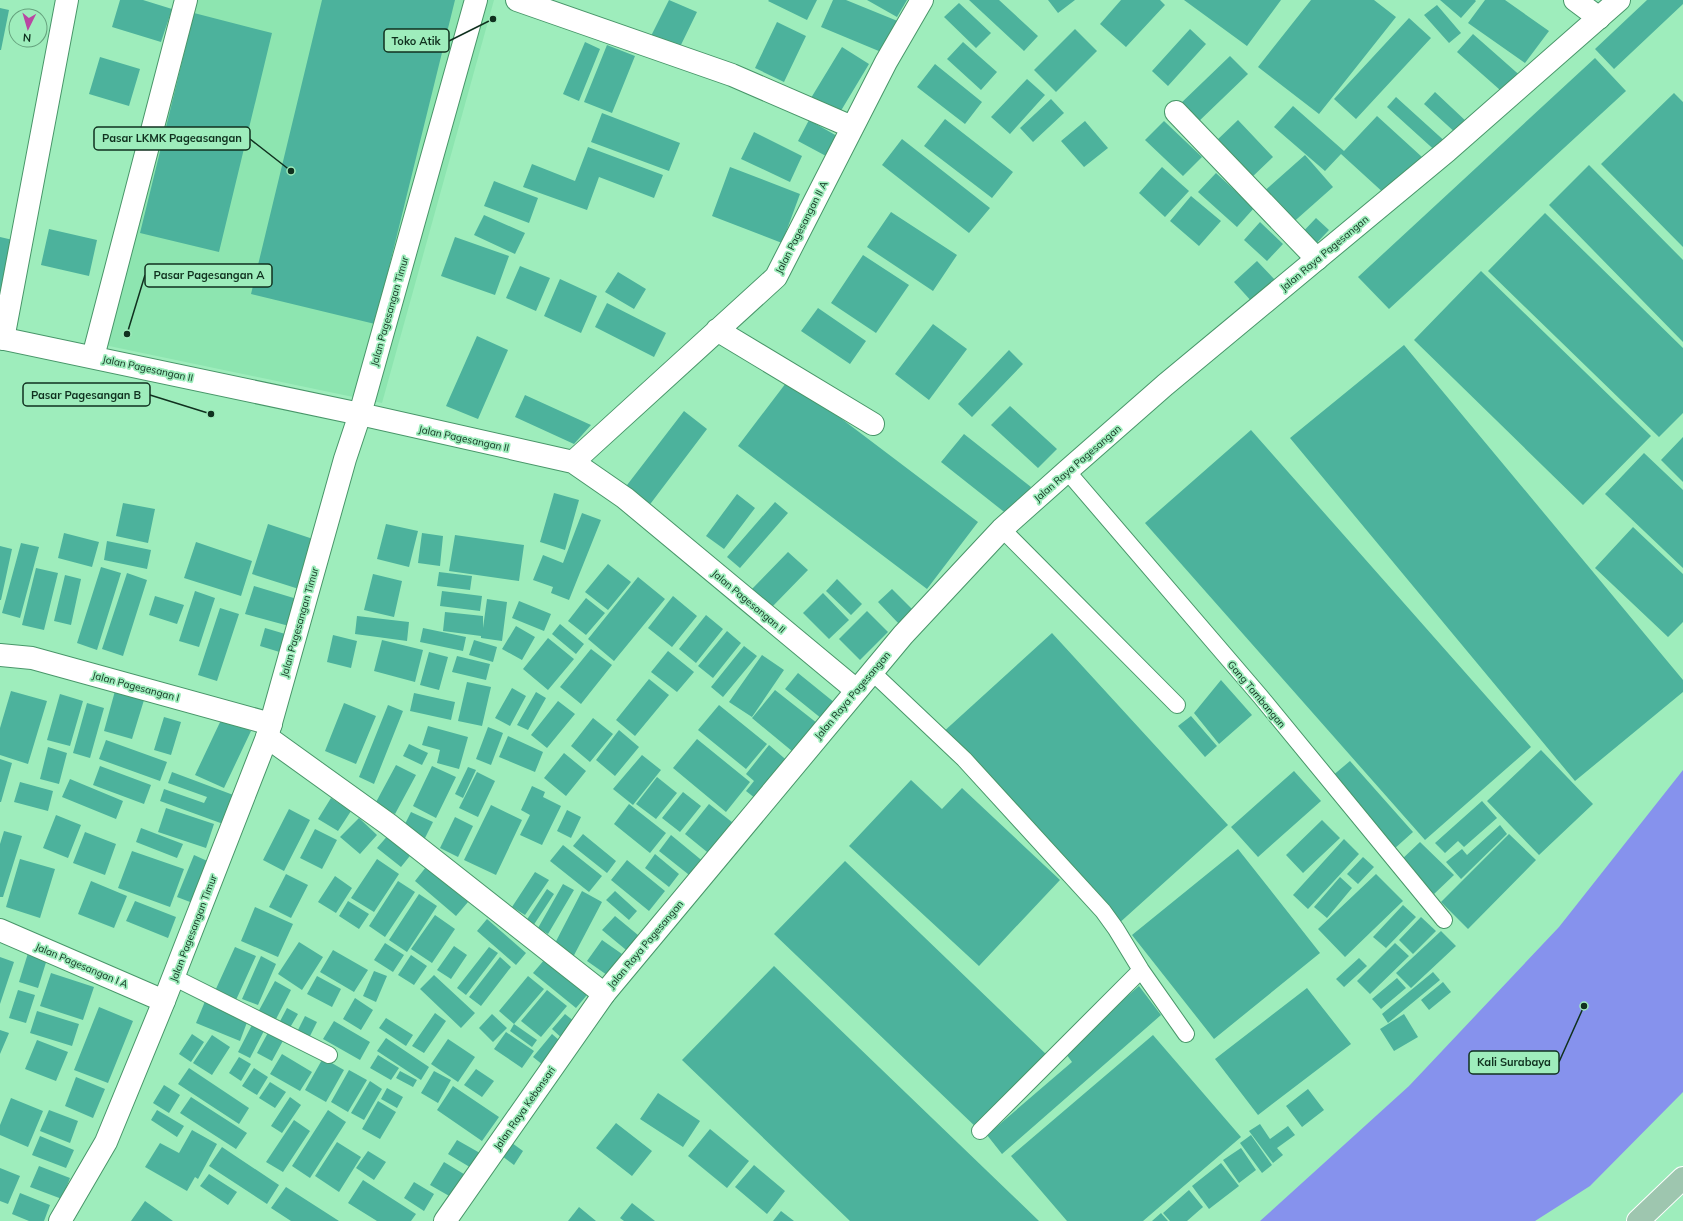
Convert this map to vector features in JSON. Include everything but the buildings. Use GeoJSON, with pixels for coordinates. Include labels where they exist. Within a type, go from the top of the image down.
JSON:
{"type":"FeatureCollection","features":[{"type":"Feature","properties":{"kind":"main road"},"geometry":{"type":"LineString","coordinates":[[1638,1221],[1683,1178]]}},
{"type":"Feature","properties":{"kind":"street"},"geometry":{"type":"LineString","coordinates":[[2,338],[67,0]]}},
{"type":"Feature","properties":{"kind":"street"},"geometry":{"type":"LineString","coordinates":[[93,357],[186,0]]}},
{"type":"Feature","properties":{"kind":"street","name":"Jalan Pagesangan Timur"},"geometry":{"type":"LineString","coordinates":[[60,1221],[106,1142],[164,1001],[269,730],[345,459],[360,414],[476,0]]}},
{"type":"Feature","properties":{"kind":"street"},"geometry":{"type":"LineString","coordinates":[[517,0],[732,75],[852,128]]}},
{"type":"Feature","properties":{"kind":"street","name":"Jalan Pagesangan II A"},"geometry":{"type":"LineString","coordinates":[[573,462],[776,277],[886,62],[922,0]]}},
{"type":"Feature","properties":{"kind":"street"},"geometry":{"type":"LineString","coordinates":[[1575,0],[1599,18]]}},
{"type":"Feature","properties":{"kind":"street","name":"Jalan Raya Pagesangan"},"geometry":{"type":"LineString","coordinates":[[604,994],[903,635],[1002,530],[1166,385],[1447,151],[1619,0]]}},
{"type":"Feature","properties":{"kind":"street"},"geometry":{"type":"LineString","coordinates":[[1176,112],[1317,259]]}},
{"type":"Feature","properties":{"kind":"street"},"geometry":{"type":"LineString","coordinates":[[717,330],[873,424]]}},
{"type":"Feature","properties":{"kind":"street","name":"Jalan Pagesangan II"},"geometry":{"type":"LineString","coordinates":[[2,338],[360,414],[573,462],[625,498],[856,690]]}},
{"type":"Feature","properties":{"kind":"street","name":"Jalan Pagesangan I"},"geometry":{"type":"LineString","coordinates":[[0,655],[32,658],[269,730]]}},
{"type":"Feature","properties":{"kind":"street"},"geometry":{"type":"LineString","coordinates":[[269,730],[604,994]]}},
{"type":"Feature","properties":{"kind":"street","name":"Jalan Pagesangan I A"},"geometry":{"type":"LineString","coordinates":[[0,930],[164,1001]]}},
{"type":"Feature","properties":{"kind":"street","name":"Jalan Raya Kebonsari"},"geometry":{"type":"LineString","coordinates":[[445,1221],[604,994]]}},
{"type":"Feature","properties":{"kind":"lane","name":"Gang Tambangan"},"geometry":{"type":"LineString","coordinates":[[1067,471],[1260,696],[1444,920]]}},
{"type":"Feature","properties":{"kind":"lane"},"geometry":{"type":"LineString","coordinates":[[1002,530],[1177,705]]}},
{"type":"Feature","properties":{"kind":"lane"},"geometry":{"type":"LineString","coordinates":[[872,672],[964,759],[1103,911],[1141,970],[1186,1034]]}},
{"type":"Feature","properties":{"kind":"lane"},"geometry":{"type":"LineString","coordinates":[[980,1131],[1141,970]]}},
{"type":"Feature","properties":{"kind":"lane"},"geometry":{"type":"LineString","coordinates":[[173,977],[329,1055]]}},
{"type":"Feature","properties":{"kind":"shaded area"},"geometry":{"type":"Polygon","coordinates":[[[181,0],[494,0],[382,403],[90,342],[181,0]]]}},
{"type":"Feature","properties":{"kind":"water"},"geometry":{"type":"Polygon","coordinates":[[[1683,770],[1683,1092],[1590,1186],[1535,1221],[1260,1221],[1409,1086],[1559,927],[1683,770]]]}},
{"type":"Feature","properties":{"kind":"place","name":"Toko Atik"},"geometry":{"type":"Point","coordinates":[493,19]}},
{"type":"Feature","properties":{"kind":"place","name":"Pasar LKMK Pageasangan"},"geometry":{"type":"Point","coordinates":[291,171]}},
{"type":"Feature","properties":{"kind":"place","name":"Pasar Pagesangan A"},"geometry":{"type":"Point","coordinates":[127,334]}},
{"type":"Feature","properties":{"kind":"place","name":"Pasar Pagesangan B"},"geometry":{"type":"Point","coordinates":[211,414]}},
{"type":"Feature","properties":{"kind":"place","name":"Kali Surabaya"},"geometry":{"type":"Point","coordinates":[1584,1006]}}]}
